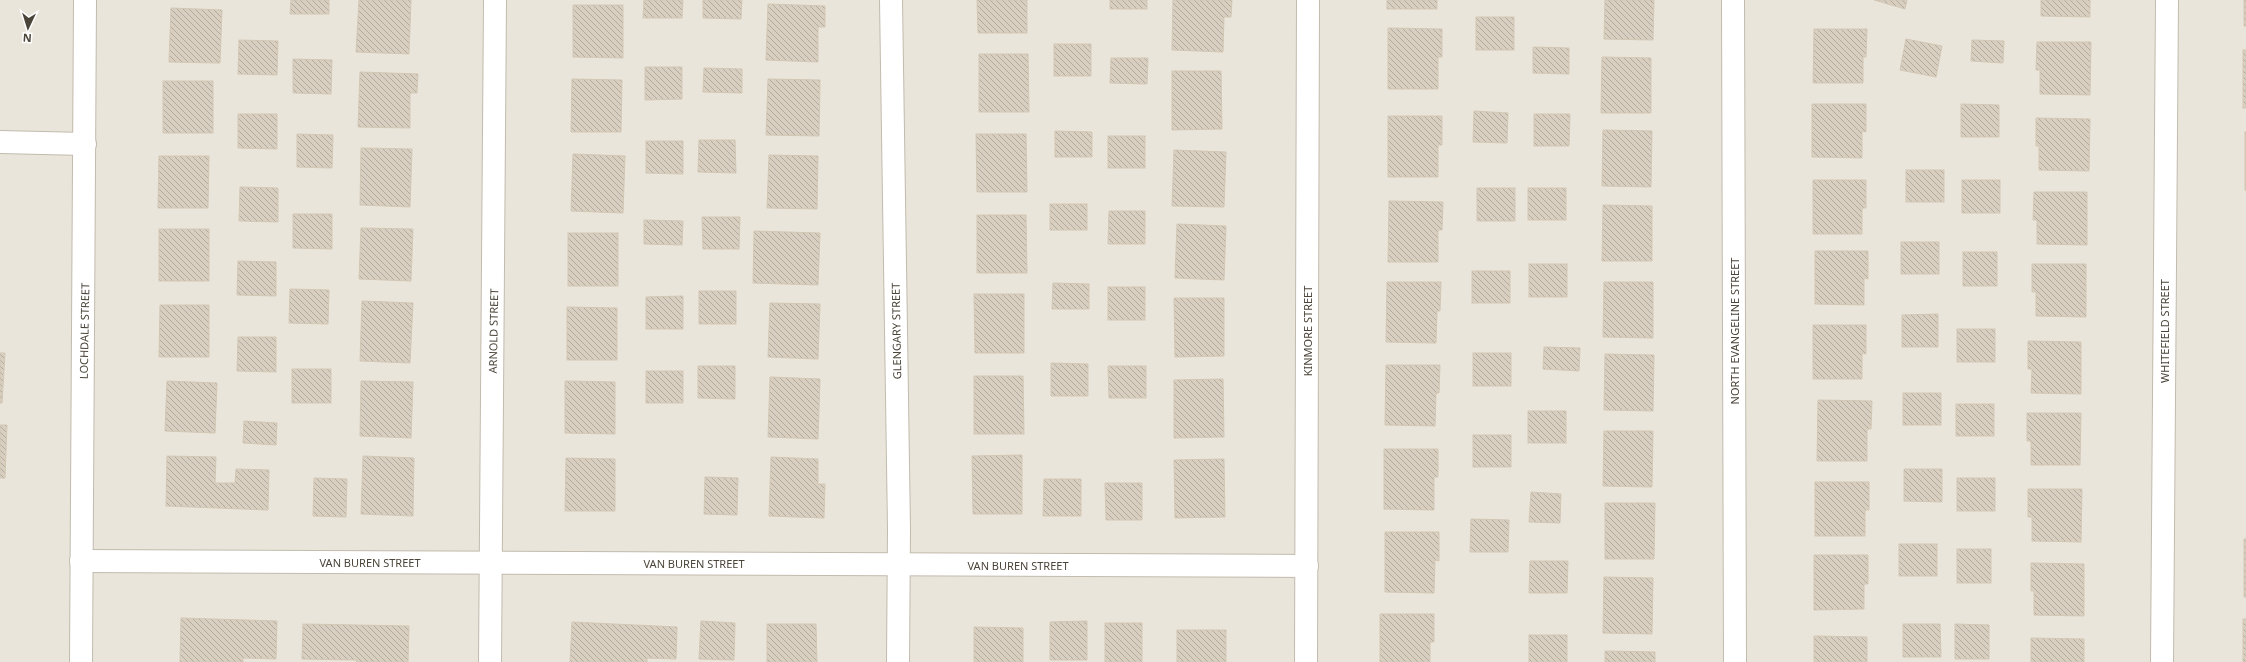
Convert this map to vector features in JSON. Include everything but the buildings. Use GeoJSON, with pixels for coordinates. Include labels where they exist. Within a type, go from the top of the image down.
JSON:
{"type":"FeatureCollection","features":[{"type":"Feature","properties":{"kind":"street","name":"LOCHDALE STREET"},"geometry":{"type":"LineString","coordinates":[[80,662],[85,0]]}},
{"type":"Feature","properties":{"kind":"street","name":"ARNOLD STREET"},"geometry":{"type":"LineString","coordinates":[[490,662],[495,0]]}},
{"type":"Feature","properties":{"kind":"street","name":"GLENGARY STREET"},"geometry":{"type":"LineString","coordinates":[[891,0],[899,564],[898,662]]}},
{"type":"Feature","properties":{"kind":"street","name":"KINMORE STREET"},"geometry":{"type":"LineString","coordinates":[[1306,662],[1308,0]]}},
{"type":"Feature","properties":{"kind":"street","name":"NORTH EVANGELINE STREET"},"geometry":{"type":"LineString","coordinates":[[1733,0],[1735,662]]}},
{"type":"Feature","properties":{"kind":"street","name":"WHITEFIELD STREET"},"geometry":{"type":"LineString","coordinates":[[2162,662],[2167,0]]}},
{"type":"Feature","properties":{"kind":"street"},"geometry":{"type":"LineString","coordinates":[[0,142],[85,144]]}},
{"type":"Feature","properties":{"kind":"street","name":"VAN BUREN STREET"},"geometry":{"type":"LineString","coordinates":[[81,561],[1307,566]]}},
{"type":"Feature","properties":{"kind":"shaded area"},"geometry":{"type":"Polygon","coordinates":[[[0,0],[2246,0],[2246,662],[0,662],[0,0]]]}}]}
